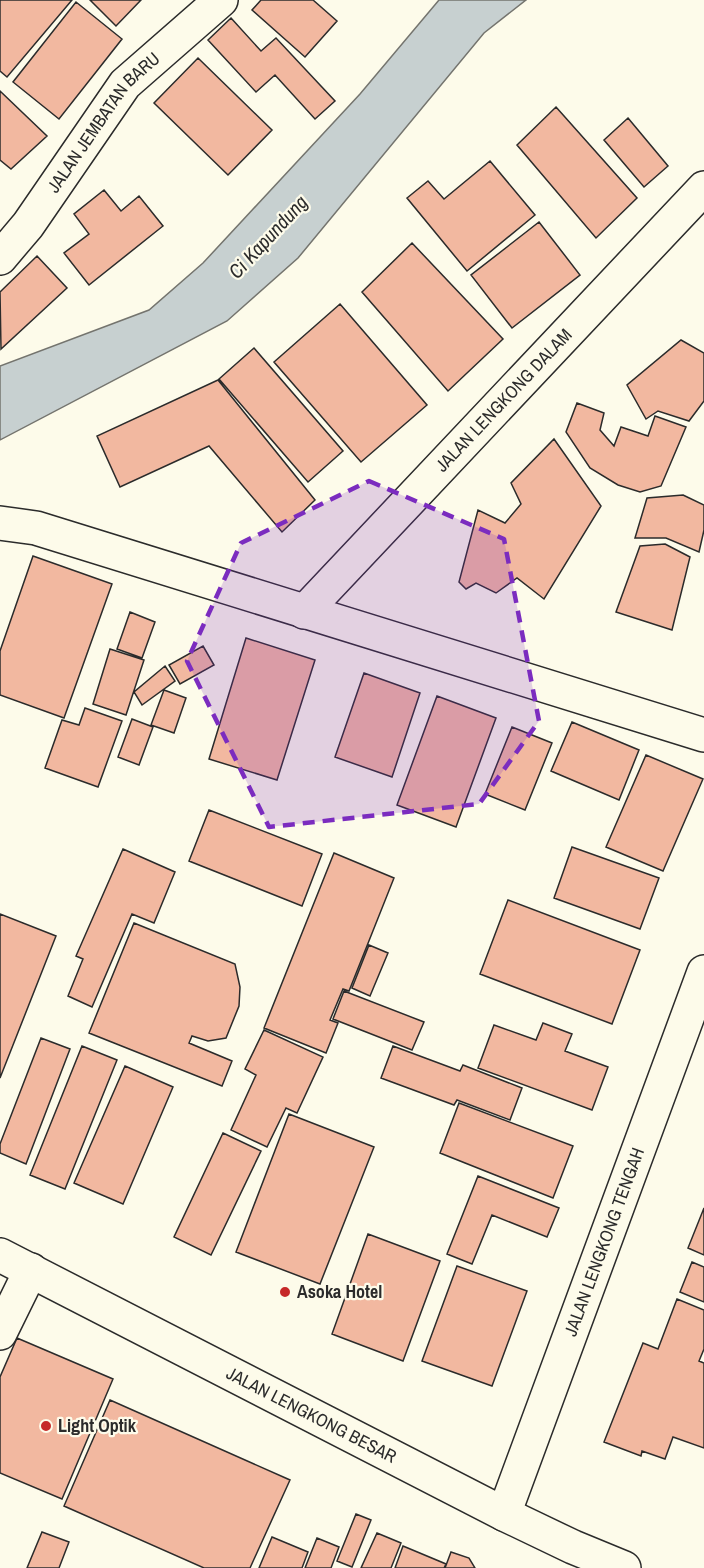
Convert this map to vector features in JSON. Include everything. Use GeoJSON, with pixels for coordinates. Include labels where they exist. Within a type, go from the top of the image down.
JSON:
{"type":"FeatureCollection","features":[{"type":"Feature","properties":{"kind":"street","name":"JALAN JEMBATAN BARU"},"geometry":{"type":"LineString","coordinates":[[0,258],[28,225],[125,84],[221,0]]}},
{"type":"Feature","properties":{"kind":"street","name":"JALAN LENGKONG DALAM"},"geometry":{"type":"LineString","coordinates":[[304,612],[704,188]]}},
{"type":"Feature","properties":{"kind":"street"},"geometry":{"type":"LineString","coordinates":[[0,523],[36,528],[704,735]]}},
{"type":"Feature","properties":{"kind":"street","name":"JALAN LENGKONG TENGAH"},"geometry":{"type":"LineString","coordinates":[[504,1514],[704,972]]}},
{"type":"Feature","properties":{"kind":"street","name":"JALAN LENGKONG BESAR"},"geometry":{"type":"LineString","coordinates":[[0,1255],[504,1514],[583,1558],[624,1568]]}},
{"type":"Feature","properties":{"kind":"street"},"geometry":{"type":"LineString","coordinates":[[0,1333],[31,1270]]}},
{"type":"Feature","properties":{"kind":"highlighted area"},"geometry":{"type":"Polygon","coordinates":[[[369,481],[504,539],[539,721],[479,804],[269,827],[187,661],[241,543],[369,481]]]}},
{"type":"Feature","properties":{"kind":"water","name":"Ci Kapundung"},"geometry":{"type":"Polygon","coordinates":[[[439,0],[526,0],[484,33],[298,258],[227,321],[0,440],[0,366],[149,310],[203,263],[360,94],[439,0]]]}},
{"type":"Feature","properties":{"kind":"building"},"geometry":{"type":"Polygon","coordinates":[[[0,0],[72,0],[7,77],[0,71],[0,0]]]}},
{"type":"Feature","properties":{"kind":"building"},"geometry":{"type":"Polygon","coordinates":[[[90,0],[141,0],[116,26],[90,0]]]}},
{"type":"Feature","properties":{"kind":"building"},"geometry":{"type":"Polygon","coordinates":[[[261,0],[313,0],[337,21],[305,57],[252,10],[261,0]]]}},
{"type":"Feature","properties":{"kind":"building"},"geometry":{"type":"Polygon","coordinates":[[[76,2],[122,39],[59,119],[13,82],[76,2]]]}},
{"type":"Feature","properties":{"kind":"building"},"geometry":{"type":"Polygon","coordinates":[[[231,18],[261,51],[276,38],[335,101],[315,119],[275,75],[256,92],[208,40],[231,18]]]}},
{"type":"Feature","properties":{"kind":"building"},"geometry":{"type":"Polygon","coordinates":[[[198,58],[272,130],[228,175],[154,103],[198,58]]]}},
{"type":"Feature","properties":{"kind":"building"},"geometry":{"type":"Polygon","coordinates":[[[0,91],[47,136],[11,169],[0,160],[0,91]]]}},
{"type":"Feature","properties":{"kind":"building"},"geometry":{"type":"Polygon","coordinates":[[[556,107],[637,198],[596,238],[517,145],[556,107]]]}},
{"type":"Feature","properties":{"kind":"building"},"geometry":{"type":"Polygon","coordinates":[[[628,118],[668,166],[644,187],[604,140],[628,118]]]}},
{"type":"Feature","properties":{"kind":"building"},"geometry":{"type":"Polygon","coordinates":[[[490,161],[535,215],[467,271],[407,198],[428,181],[444,199],[490,161]]]}},
{"type":"Feature","properties":{"kind":"building"},"geometry":{"type":"Polygon","coordinates":[[[104,190],[121,211],[139,196],[163,226],[89,285],[64,253],[89,234],[74,214],[104,190]]]}},
{"type":"Feature","properties":{"kind":"building"},"geometry":{"type":"Polygon","coordinates":[[[539,222],[580,275],[512,328],[471,275],[539,222]]]}},
{"type":"Feature","properties":{"kind":"building"},"geometry":{"type":"Polygon","coordinates":[[[412,243],[503,339],[448,391],[362,292],[412,243]]]}},
{"type":"Feature","properties":{"kind":"building"},"geometry":{"type":"Polygon","coordinates":[[[37,256],[67,288],[1,349],[0,292],[37,256]]]}},
{"type":"Feature","properties":{"kind":"building"},"geometry":{"type":"Polygon","coordinates":[[[340,304],[427,405],[361,462],[274,362],[340,304]]]}},
{"type":"Feature","properties":{"kind":"building"},"geometry":{"type":"Polygon","coordinates":[[[681,340],[704,353],[704,401],[689,421],[658,411],[646,419],[627,385],[681,340]]]}},
{"type":"Feature","properties":{"kind":"building"},"geometry":{"type":"Polygon","coordinates":[[[254,348],[343,451],[308,482],[219,379],[254,348]]]}},
{"type":"Feature","properties":{"kind":"building"},"geometry":{"type":"Polygon","coordinates":[[[218,380],[315,500],[282,532],[209,446],[120,487],[97,436],[218,380]]]}},
{"type":"Feature","properties":{"kind":"building"},"geometry":{"type":"Polygon","coordinates":[[[577,403],[604,413],[600,430],[614,446],[621,427],[648,436],[655,416],[686,427],[661,486],[640,492],[618,485],[590,468],[566,432],[577,403]]]}},
{"type":"Feature","properties":{"kind":"building"},"geometry":{"type":"Polygon","coordinates":[[[554,439],[601,506],[544,599],[517,578],[496,593],[476,583],[466,589],[459,582],[478,510],[505,523],[521,504],[511,483],[554,439]]]}},
{"type":"Feature","properties":{"kind":"building"},"geometry":{"type":"Polygon","coordinates":[[[683,495],[704,505],[704,530],[699,552],[666,538],[635,538],[647,498],[683,495]]]}},
{"type":"Feature","properties":{"kind":"building"},"geometry":{"type":"Polygon","coordinates":[[[665,544],[690,557],[672,630],[616,612],[640,546],[665,544]]]}},
{"type":"Feature","properties":{"kind":"building"},"geometry":{"type":"Polygon","coordinates":[[[33,556],[112,584],[64,718],[0,695],[0,651],[33,556]]]}},
{"type":"Feature","properties":{"kind":"building"},"geometry":{"type":"Polygon","coordinates":[[[130,612],[155,622],[142,658],[117,649],[130,612]]]}},
{"type":"Feature","properties":{"kind":"building"},"geometry":{"type":"Polygon","coordinates":[[[246,638],[315,660],[277,780],[209,759],[246,638]]]}},
{"type":"Feature","properties":{"kind":"building"},"geometry":{"type":"Polygon","coordinates":[[[203,646],[214,665],[180,684],[169,665],[203,646]]]}},
{"type":"Feature","properties":{"kind":"building"},"geometry":{"type":"Polygon","coordinates":[[[110,649],[144,660],[126,715],[93,704],[110,649]]]}},
{"type":"Feature","properties":{"kind":"building"},"geometry":{"type":"Polygon","coordinates":[[[165,666],[175,681],[142,705],[134,692],[165,666]]]}},
{"type":"Feature","properties":{"kind":"building"},"geometry":{"type":"Polygon","coordinates":[[[364,673],[420,693],[392,777],[335,757],[364,673]]]}},
{"type":"Feature","properties":{"kind":"building"},"geometry":{"type":"Polygon","coordinates":[[[164,690],[186,698],[174,733],[151,725],[164,690]]]}},
{"type":"Feature","properties":{"kind":"building"},"geometry":{"type":"Polygon","coordinates":[[[437,696],[496,718],[456,827],[397,805],[437,696]]]}},
{"type":"Feature","properties":{"kind":"building"},"geometry":{"type":"Polygon","coordinates":[[[85,708],[122,721],[98,787],[45,768],[62,720],[79,725],[85,708]]]}},
{"type":"Feature","properties":{"kind":"building"},"geometry":{"type":"Polygon","coordinates":[[[132,719],[153,727],[139,765],[118,757],[132,719]]]}},
{"type":"Feature","properties":{"kind":"building"},"geometry":{"type":"Polygon","coordinates":[[[572,722],[639,750],[619,800],[551,771],[572,722]]]}},
{"type":"Feature","properties":{"kind":"building"},"geometry":{"type":"Polygon","coordinates":[[[512,727],[552,743],[525,810],[485,794],[512,727]]]}},
{"type":"Feature","properties":{"kind":"building"},"geometry":{"type":"Polygon","coordinates":[[[646,755],[703,779],[663,871],[606,847],[646,755]]]}},
{"type":"Feature","properties":{"kind":"building"},"geometry":{"type":"Polygon","coordinates":[[[209,810],[322,854],[302,906],[189,861],[209,810]]]}},
{"type":"Feature","properties":{"kind":"building"},"geometry":{"type":"Polygon","coordinates":[[[572,847],[659,878],[640,929],[554,898],[572,847]]]}},
{"type":"Feature","properties":{"kind":"building"},"geometry":{"type":"Polygon","coordinates":[[[123,849],[175,872],[154,923],[132,914],[92,1007],[68,996],[83,959],[76,956],[123,849]]]}},
{"type":"Feature","properties":{"kind":"building"},"geometry":{"type":"Polygon","coordinates":[[[334,853],[394,878],[349,991],[343,989],[330,1020],[338,1023],[326,1053],[264,1028],[334,853]]]}},
{"type":"Feature","properties":{"kind":"building"},"geometry":{"type":"Polygon","coordinates":[[[508,900],[640,950],[612,1024],[480,974],[508,900]]]}},
{"type":"Feature","properties":{"kind":"building"},"geometry":{"type":"Polygon","coordinates":[[[0,914],[56,936],[0,1078],[0,914]]]}},
{"type":"Feature","properties":{"kind":"building"},"geometry":{"type":"Polygon","coordinates":[[[134,923],[235,964],[240,987],[239,1006],[226,1038],[208,1041],[192,1036],[189,1043],[232,1061],[222,1086],[89,1033],[134,923]]]}},
{"type":"Feature","properties":{"kind":"building"},"geometry":{"type":"Polygon","coordinates":[[[369,945],[388,953],[370,996],[352,988],[369,945]]]}},
{"type":"Feature","properties":{"kind":"building"},"geometry":{"type":"Polygon","coordinates":[[[344,991],[424,1022],[412,1050],[333,1019],[344,991]]]}},
{"type":"Feature","properties":{"kind":"building"},"geometry":{"type":"Polygon","coordinates":[[[543,1023],[572,1034],[565,1051],[608,1067],[592,1110],[478,1068],[494,1025],[536,1040],[543,1023]]]}},
{"type":"Feature","properties":{"kind":"building"},"geometry":{"type":"Polygon","coordinates":[[[264,1030],[323,1057],[297,1113],[286,1108],[267,1147],[231,1130],[256,1075],[245,1069],[264,1030]]]}},
{"type":"Feature","properties":{"kind":"building"},"geometry":{"type":"Polygon","coordinates":[[[41,1038],[70,1049],[26,1164],[0,1153],[0,1144],[41,1038]]]}},
{"type":"Feature","properties":{"kind":"building"},"geometry":{"type":"Polygon","coordinates":[[[82,1046],[117,1060],[65,1189],[30,1175],[82,1046]]]}},
{"type":"Feature","properties":{"kind":"building"},"geometry":{"type":"Polygon","coordinates":[[[393,1046],[460,1071],[463,1065],[522,1088],[510,1120],[457,1100],[454,1105],[381,1078],[393,1046]]]}},
{"type":"Feature","properties":{"kind":"building"},"geometry":{"type":"Polygon","coordinates":[[[125,1066],[173,1087],[123,1204],[74,1183],[125,1066]]]}},
{"type":"Feature","properties":{"kind":"building"},"geometry":{"type":"Polygon","coordinates":[[[459,1103],[573,1146],[553,1198],[440,1153],[459,1103]]]}},
{"type":"Feature","properties":{"kind":"building"},"geometry":{"type":"Polygon","coordinates":[[[289,1114],[374,1147],[320,1284],[236,1252],[289,1114]]]}},
{"type":"Feature","properties":{"kind":"building"},"geometry":{"type":"Polygon","coordinates":[[[223,1133],[261,1151],[211,1255],[174,1237],[223,1133]]]}},
{"type":"Feature","properties":{"kind":"building"},"geometry":{"type":"Polygon","coordinates":[[[478,1176],[559,1208],[547,1237],[492,1215],[472,1264],[447,1254],[478,1176]]]}},
{"type":"Feature","properties":{"kind":"building"},"geometry":{"type":"Polygon","coordinates":[[[704,1208],[704,1255],[688,1248],[704,1208]]]}},
{"type":"Feature","properties":{"kind":"building"},"geometry":{"type":"Polygon","coordinates":[[[368,1234],[440,1261],[403,1361],[332,1334],[368,1234]]]}},
{"type":"Feature","properties":{"kind":"building"},"geometry":{"type":"Polygon","coordinates":[[[692,1262],[704,1267],[704,1302],[680,1292],[692,1262]]]}},
{"type":"Feature","properties":{"kind":"building"},"geometry":{"type":"Polygon","coordinates":[[[457,1266],[527,1291],[492,1386],[422,1361],[457,1266]]]}},
{"type":"Feature","properties":{"kind":"building"},"geometry":{"type":"Polygon","coordinates":[[[677,1299],[704,1310],[704,1349],[699,1361],[704,1363],[704,1448],[673,1437],[665,1459],[642,1451],[641,1456],[604,1442],[643,1343],[658,1349],[677,1299]]]}},
{"type":"Feature","properties":{"kind":"building","name":"Light Optik"},"geometry":{"type":"Polygon","coordinates":[[[17,1338],[113,1379],[62,1499],[0,1473],[0,1377],[17,1338]]]}},
{"type":"Feature","properties":{"kind":"building"},"geometry":{"type":"Polygon","coordinates":[[[110,1400],[290,1480],[250,1568],[204,1568],[64,1506],[110,1400]]]}},
{"type":"Feature","properties":{"kind":"building"},"geometry":{"type":"Polygon","coordinates":[[[356,1514],[371,1520],[352,1567],[337,1561],[356,1514]]]}},
{"type":"Feature","properties":{"kind":"building"},"geometry":{"type":"Polygon","coordinates":[[[42,1532],[69,1542],[59,1568],[27,1568],[42,1532]]]}},
{"type":"Feature","properties":{"kind":"building"},"geometry":{"type":"Polygon","coordinates":[[[377,1533],[401,1543],[391,1568],[361,1568],[377,1533]]]}},
{"type":"Feature","properties":{"kind":"building"},"geometry":{"type":"Polygon","coordinates":[[[272,1537],[308,1552],[302,1568],[259,1568],[272,1537]]]}},
{"type":"Feature","properties":{"kind":"building"},"geometry":{"type":"Polygon","coordinates":[[[317,1538],[339,1547],[331,1568],[305,1568],[317,1538]]]}},
{"type":"Feature","properties":{"kind":"building"},"geometry":{"type":"Polygon","coordinates":[[[403,1546],[446,1564],[444,1568],[395,1568],[403,1546]]]}},
{"type":"Feature","properties":{"kind":"building"},"geometry":{"type":"Polygon","coordinates":[[[451,1552],[469,1558],[475,1568],[445,1568],[451,1552]]]}},
{"type":"Feature","properties":{"kind":"place","name":"Asoka Hotel"},"geometry":{"type":"Point","coordinates":[285,1292]}},
{"type":"Feature","properties":{"kind":"place","name":"Light Optik"},"geometry":{"type":"Point","coordinates":[46,1426]}}]}
